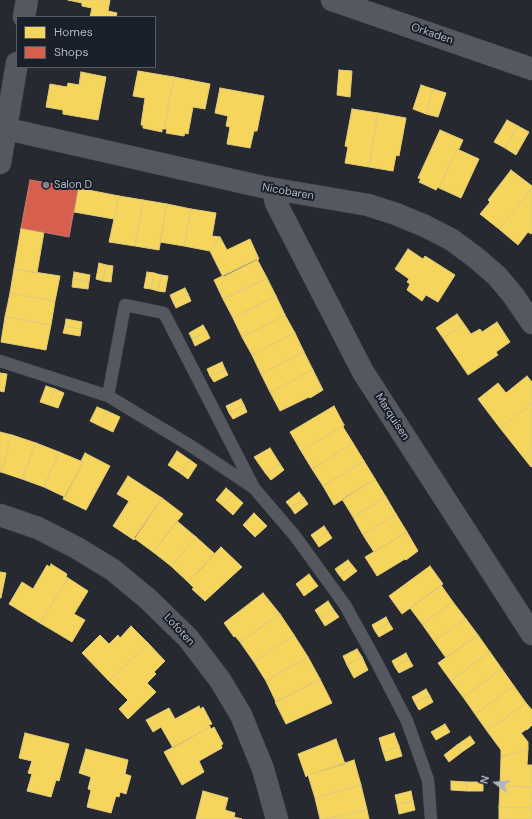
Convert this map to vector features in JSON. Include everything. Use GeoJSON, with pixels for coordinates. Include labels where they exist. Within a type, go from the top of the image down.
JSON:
{"type":"FeatureCollection","features":[{"type":"Feature","properties":{"kind":"street"},"geometry":{"type":"LineString","coordinates":[[24,16],[27,0]]}},
{"type":"Feature","properties":{"kind":"street","name":"Orkaden"},"geometry":{"type":"LineString","coordinates":[[332,0],[532,69]]}},
{"type":"Feature","properties":{"kind":"street"},"geometry":{"type":"LineString","coordinates":[[0,163],[16,68]]}},
{"type":"Feature","properties":{"kind":"street","name":"Nicobaren"},"geometry":{"type":"LineString","coordinates":[[7,129],[273,189],[368,205],[396,214],[432,229],[452,240],[475,257],[497,276],[513,295],[532,323]]}},
{"type":"Feature","properties":{"kind":"street","name":"Marquisen"},"geometry":{"type":"LineString","coordinates":[[273,189],[276,203],[362,372],[532,634]]}},
{"type":"Feature","properties":{"kind":"street","name":"Lofoten"},"geometry":{"type":"LineString","coordinates":[[0,515],[38,528],[77,548],[113,570],[148,599],[188,638],[220,680],[241,715],[263,769],[277,819]]}},
{"type":"Feature","properties":{"kind":"lane"},"geometry":{"type":"LineString","coordinates":[[108,396],[125,305],[164,313],[254,488],[295,536],[345,605],[376,661],[407,721],[428,780],[431,819]]}},
{"type":"Feature","properties":{"kind":"lane"},"geometry":{"type":"LineString","coordinates":[[0,361],[108,396],[191,446],[254,488]]}},
{"type":"Feature","properties":{"kind":"building: Homes"},"geometry":{"type":"Polygon","coordinates":[[[68,0],[110,0],[108,11],[117,13],[116,16],[90,16],[92,8],[82,6],[82,3],[68,0]]]}},
{"type":"Feature","properties":{"kind":"building: Homes"},"geometry":{"type":"Polygon","coordinates":[[[339,70],[352,71],[350,97],[337,95],[339,70]]]}},
{"type":"Feature","properties":{"kind":"building: Homes"},"geometry":{"type":"Polygon","coordinates":[[[138,71],[174,77],[164,129],[162,129],[162,132],[143,128],[143,125],[141,125],[145,98],[133,96],[138,71]]]}},
{"type":"Feature","properties":{"kind":"building: Homes"},"geometry":{"type":"Polygon","coordinates":[[[81,72],[106,77],[98,120],[63,114],[63,110],[46,107],[50,84],[67,87],[68,83],[79,85],[81,72]]]}},
{"type":"Feature","properties":{"kind":"building: Homes"},"geometry":{"type":"Polygon","coordinates":[[[174,77],[210,84],[205,109],[193,107],[188,134],[185,133],[184,136],[166,133],[167,129],[164,129],[174,77]]]}},
{"type":"Feature","properties":{"kind":"building: Homes"},"geometry":{"type":"Polygon","coordinates":[[[421,85],[433,89],[426,114],[413,109],[421,85]]]}},
{"type":"Feature","properties":{"kind":"building: Homes"},"geometry":{"type":"Polygon","coordinates":[[[220,88],[264,96],[257,131],[254,131],[250,148],[227,144],[230,127],[226,126],[228,116],[215,113],[220,88]]]}},
{"type":"Feature","properties":{"kind":"building: Homes"},"geometry":{"type":"Polygon","coordinates":[[[433,89],[446,93],[438,117],[426,114],[433,89]]]}},
{"type":"Feature","properties":{"kind":"building: Homes"},"geometry":{"type":"Polygon","coordinates":[[[352,109],[378,113],[369,167],[345,163],[348,147],[345,146],[352,109]]]}},
{"type":"Feature","properties":{"kind":"building: Homes"},"geometry":{"type":"Polygon","coordinates":[[[378,113],[406,118],[399,156],[396,155],[393,171],[369,167],[378,113]]]}},
{"type":"Feature","properties":{"kind":"building: Homes"},"geometry":{"type":"Polygon","coordinates":[[[507,120],[518,126],[505,148],[494,142],[507,120]]]}},
{"type":"Feature","properties":{"kind":"building: Homes"},"geometry":{"type":"Polygon","coordinates":[[[518,126],[529,132],[516,155],[505,148],[518,126]]]}},
{"type":"Feature","properties":{"kind":"building: Homes"},"geometry":{"type":"Polygon","coordinates":[[[440,130],[463,140],[459,149],[457,149],[439,188],[438,187],[436,190],[419,182],[421,179],[418,178],[440,130]]]}},
{"type":"Feature","properties":{"kind":"building: Homes"},"geometry":{"type":"Polygon","coordinates":[[[457,149],[479,159],[461,198],[439,188],[457,149]]]}},
{"type":"Feature","properties":{"kind":"building: Homes"},"geometry":{"type":"Polygon","coordinates":[[[511,170],[532,186],[532,188],[499,229],[480,214],[490,202],[488,200],[511,170]]]}},
{"type":"Feature","properties":{"kind":"building: Homes"},"geometry":{"type":"Polygon","coordinates":[[[78,188],[119,196],[114,219],[74,212],[78,188]]]}},
{"type":"Feature","properties":{"kind":"building: Homes"},"geometry":{"type":"Polygon","coordinates":[[[532,188],[532,232],[531,234],[528,232],[518,245],[499,229],[532,188]]]}},
{"type":"Feature","properties":{"kind":"building: Homes"},"geometry":{"type":"Polygon","coordinates":[[[119,196],[143,200],[135,246],[109,242],[119,196]]]}},
{"type":"Feature","properties":{"kind":"building: Homes"},"geometry":{"type":"Polygon","coordinates":[[[143,200],[167,204],[159,250],[135,246],[143,200]]]}},
{"type":"Feature","properties":{"kind":"building: Homes"},"geometry":{"type":"Polygon","coordinates":[[[167,204],[191,209],[184,246],[160,242],[167,204]]]}},
{"type":"Feature","properties":{"kind":"building: Homes"},"geometry":{"type":"Polygon","coordinates":[[[191,209],[216,213],[212,236],[220,237],[210,251],[184,246],[191,209]]]}},
{"type":"Feature","properties":{"kind":"building: Homes"},"geometry":{"type":"Polygon","coordinates":[[[21,228],[44,232],[37,273],[14,269],[21,228]]]}},
{"type":"Feature","properties":{"kind":"building: Homes"},"geometry":{"type":"Polygon","coordinates":[[[220,237],[227,250],[250,239],[259,259],[223,277],[210,251],[220,237]]]}},
{"type":"Feature","properties":{"kind":"building: Homes"},"geometry":{"type":"Polygon","coordinates":[[[408,249],[423,259],[425,256],[455,275],[438,302],[426,295],[422,301],[407,290],[410,284],[407,282],[409,279],[395,269],[408,249]]]}},
{"type":"Feature","properties":{"kind":"building: Homes"},"geometry":{"type":"Polygon","coordinates":[[[257,259],[267,278],[223,299],[214,280],[257,259]]]}},
{"type":"Feature","properties":{"kind":"building: Homes"},"geometry":{"type":"Polygon","coordinates":[[[99,263],[106,265],[103,281],[96,279],[99,263]]]}},
{"type":"Feature","properties":{"kind":"building: Homes"},"geometry":{"type":"Polygon","coordinates":[[[106,265],[113,266],[111,282],[103,281],[106,265]]]}},
{"type":"Feature","properties":{"kind":"building: Homes"},"geometry":{"type":"Polygon","coordinates":[[[14,269],[60,276],[55,301],[10,293],[14,269]]]}},
{"type":"Feature","properties":{"kind":"building: Homes"},"geometry":{"type":"Polygon","coordinates":[[[74,272],[90,275],[89,282],[73,279],[74,272]]]}},
{"type":"Feature","properties":{"kind":"building: Homes"},"geometry":{"type":"Polygon","coordinates":[[[147,272],[154,273],[151,289],[144,288],[147,272]]]}},
{"type":"Feature","properties":{"kind":"building: Homes"},"geometry":{"type":"Polygon","coordinates":[[[154,273],[161,275],[158,291],[151,289],[154,273]]]}},
{"type":"Feature","properties":{"kind":"building: Homes"},"geometry":{"type":"Polygon","coordinates":[[[161,275],[168,276],[165,292],[158,291],[161,275]]]}},
{"type":"Feature","properties":{"kind":"building: Homes"},"geometry":{"type":"Polygon","coordinates":[[[267,278],[276,296],[233,318],[223,299],[267,278]]]}},
{"type":"Feature","properties":{"kind":"building: Homes"},"geometry":{"type":"Polygon","coordinates":[[[73,279],[89,282],[88,289],[72,287],[73,279]]]}},
{"type":"Feature","properties":{"kind":"building: Homes"},"geometry":{"type":"Polygon","coordinates":[[[185,288],[188,294],[173,302],[170,295],[185,288]]]}},
{"type":"Feature","properties":{"kind":"building: Homes"},"geometry":{"type":"Polygon","coordinates":[[[10,293],[55,301],[51,325],[5,317],[10,293]]]}},
{"type":"Feature","properties":{"kind":"building: Homes"},"geometry":{"type":"Polygon","coordinates":[[[188,294],[191,301],[176,308],[173,302],[188,294]]]}},
{"type":"Feature","properties":{"kind":"building: Homes"},"geometry":{"type":"Polygon","coordinates":[[[276,296],[285,315],[242,337],[233,318],[276,296]]]}},
{"type":"Feature","properties":{"kind":"building: Homes"},"geometry":{"type":"Polygon","coordinates":[[[457,314],[464,324],[443,338],[436,328],[457,314]]]}},
{"type":"Feature","properties":{"kind":"building: Homes"},"geometry":{"type":"Polygon","coordinates":[[[285,315],[295,333],[252,355],[242,337],[285,315]]]}},
{"type":"Feature","properties":{"kind":"building: Homes"},"geometry":{"type":"Polygon","coordinates":[[[5,317],[51,325],[46,350],[1,342],[5,317]]]}},
{"type":"Feature","properties":{"kind":"building: Homes"},"geometry":{"type":"Polygon","coordinates":[[[66,319],[82,322],[81,329],[65,326],[66,319]]]}},
{"type":"Feature","properties":{"kind":"building: Homes"},"geometry":{"type":"Polygon","coordinates":[[[497,322],[510,342],[496,352],[498,355],[468,375],[443,338],[464,324],[471,334],[480,329],[482,332],[497,322]]]}},
{"type":"Feature","properties":{"kind":"building: Homes"},"geometry":{"type":"Polygon","coordinates":[[[203,325],[207,332],[192,339],[189,333],[203,325]]]}},
{"type":"Feature","properties":{"kind":"building: Homes"},"geometry":{"type":"Polygon","coordinates":[[[65,326],[81,329],[80,336],[63,333],[65,326]]]}},
{"type":"Feature","properties":{"kind":"building: Homes"},"geometry":{"type":"Polygon","coordinates":[[[207,332],[210,338],[195,346],[192,339],[207,332]]]}},
{"type":"Feature","properties":{"kind":"building: Homes"},"geometry":{"type":"Polygon","coordinates":[[[295,333],[304,352],[261,374],[252,355],[295,333]]]}},
{"type":"Feature","properties":{"kind":"building: Homes"},"geometry":{"type":"Polygon","coordinates":[[[304,352],[313,370],[270,392],[261,374],[304,352]]]}},
{"type":"Feature","properties":{"kind":"building: Homes"},"geometry":{"type":"Polygon","coordinates":[[[222,362],[225,369],[210,376],[207,369],[222,362]]]}},
{"type":"Feature","properties":{"kind":"building: Homes"},"geometry":{"type":"Polygon","coordinates":[[[225,369],[228,375],[214,382],[210,376],[225,369]]]}},
{"type":"Feature","properties":{"kind":"building: Homes"},"geometry":{"type":"Polygon","coordinates":[[[313,370],[323,390],[310,398],[309,397],[280,411],[270,392],[313,370]]]}},
{"type":"Feature","properties":{"kind":"building: Homes"},"geometry":{"type":"Polygon","coordinates":[[[0,373],[7,374],[4,392],[0,391],[0,373]]]}},
{"type":"Feature","properties":{"kind":"building: Homes"},"geometry":{"type":"Polygon","coordinates":[[[527,376],[532,382],[532,403],[500,428],[478,399],[498,383],[506,393],[527,376]]]}},
{"type":"Feature","properties":{"kind":"building: Homes"},"geometry":{"type":"Polygon","coordinates":[[[46,386],[55,389],[49,405],[40,402],[46,386]]]}},
{"type":"Feature","properties":{"kind":"building: Homes"},"geometry":{"type":"Polygon","coordinates":[[[55,389],[64,393],[58,408],[49,405],[55,389]]]}},
{"type":"Feature","properties":{"kind":"building: Homes"},"geometry":{"type":"Polygon","coordinates":[[[241,399],[244,405],[229,413],[226,406],[241,399]]]}},
{"type":"Feature","properties":{"kind":"building: Homes"},"geometry":{"type":"Polygon","coordinates":[[[532,403],[532,450],[523,457],[500,428],[532,403]]]}},
{"type":"Feature","properties":{"kind":"building: Homes"},"geometry":{"type":"Polygon","coordinates":[[[244,405],[247,412],[233,419],[229,413],[244,405]]]}},
{"type":"Feature","properties":{"kind":"building: Homes"},"geometry":{"type":"Polygon","coordinates":[[[334,406],[344,425],[301,451],[290,432],[334,406]]]}},
{"type":"Feature","properties":{"kind":"building: Homes"},"geometry":{"type":"Polygon","coordinates":[[[97,407],[107,411],[100,426],[90,421],[97,407]]]}},
{"type":"Feature","properties":{"kind":"building: Homes"},"geometry":{"type":"Polygon","coordinates":[[[107,411],[120,417],[113,432],[100,426],[107,411]]]}},
{"type":"Feature","properties":{"kind":"building: Homes"},"geometry":{"type":"Polygon","coordinates":[[[344,425],[343,427],[353,443],[312,469],[301,451],[344,425]]]}},
{"type":"Feature","properties":{"kind":"building: Homes"},"geometry":{"type":"Polygon","coordinates":[[[0,432],[12,435],[1,472],[0,472],[0,432]]]}},
{"type":"Feature","properties":{"kind":"building: Homes"},"geometry":{"type":"Polygon","coordinates":[[[12,435],[36,443],[22,479],[1,472],[12,435]]]}},
{"type":"Feature","properties":{"kind":"building: Homes"},"geometry":{"type":"Polygon","coordinates":[[[36,443],[59,452],[44,487],[22,479],[36,443]]]}},
{"type":"Feature","properties":{"kind":"building: Homes"},"geometry":{"type":"Polygon","coordinates":[[[353,443],[364,461],[323,486],[312,469],[353,443]]]}},
{"type":"Feature","properties":{"kind":"building: Homes"},"geometry":{"type":"Polygon","coordinates":[[[270,448],[280,464],[266,474],[254,457],[270,448]]]}},
{"type":"Feature","properties":{"kind":"building: Homes"},"geometry":{"type":"Polygon","coordinates":[[[532,450],[532,466],[531,467],[523,457],[532,450]]]}},
{"type":"Feature","properties":{"kind":"building: Homes"},"geometry":{"type":"Polygon","coordinates":[[[177,451],[190,460],[180,473],[168,465],[177,451]]]}},
{"type":"Feature","properties":{"kind":"building: Homes"},"geometry":{"type":"Polygon","coordinates":[[[59,452],[83,462],[65,497],[44,487],[59,452]]]}},
{"type":"Feature","properties":{"kind":"building: Homes"},"geometry":{"type":"Polygon","coordinates":[[[85,453],[110,466],[86,510],[63,499],[83,462],[81,461],[85,453]]]}},
{"type":"Feature","properties":{"kind":"building: Homes"},"geometry":{"type":"Polygon","coordinates":[[[190,460],[197,465],[188,479],[180,473],[190,460]]]}},
{"type":"Feature","properties":{"kind":"building: Homes"},"geometry":{"type":"Polygon","coordinates":[[[364,461],[375,479],[334,505],[323,486],[364,461]]]}},
{"type":"Feature","properties":{"kind":"building: Homes"},"geometry":{"type":"Polygon","coordinates":[[[280,464],[284,470],[271,480],[266,474],[280,464]]]}},
{"type":"Feature","properties":{"kind":"building: Homes"},"geometry":{"type":"Polygon","coordinates":[[[128,476],[162,498],[134,540],[113,526],[129,501],[117,494],[128,476]]]}},
{"type":"Feature","properties":{"kind":"building: Homes"},"geometry":{"type":"Polygon","coordinates":[[[375,479],[386,497],[353,517],[342,499],[375,479]]]}},
{"type":"Feature","properties":{"kind":"building: Homes"},"geometry":{"type":"Polygon","coordinates":[[[226,488],[233,494],[223,506],[216,500],[226,488]]]}},
{"type":"Feature","properties":{"kind":"building: Homes"},"geometry":{"type":"Polygon","coordinates":[[[299,492],[304,498],[291,508],[286,502],[299,492]]]}},
{"type":"Feature","properties":{"kind":"building: Homes"},"geometry":{"type":"Polygon","coordinates":[[[233,494],[243,503],[233,515],[223,506],[233,494]]]}},
{"type":"Feature","properties":{"kind":"building: Homes"},"geometry":{"type":"Polygon","coordinates":[[[386,497],[396,514],[363,535],[353,517],[386,497]]]}},
{"type":"Feature","properties":{"kind":"building: Homes"},"geometry":{"type":"Polygon","coordinates":[[[162,498],[183,514],[153,552],[134,538],[162,498]]]}},
{"type":"Feature","properties":{"kind":"building: Homes"},"geometry":{"type":"Polygon","coordinates":[[[304,498],[308,504],[295,514],[291,508],[304,498]]]}},
{"type":"Feature","properties":{"kind":"building: Homes"},"geometry":{"type":"Polygon","coordinates":[[[254,513],[267,526],[255,537],[243,525],[254,513]]]}},
{"type":"Feature","properties":{"kind":"building: Homes"},"geometry":{"type":"Polygon","coordinates":[[[396,514],[407,532],[374,552],[363,535],[396,514]]]}},
{"type":"Feature","properties":{"kind":"building: Homes"},"geometry":{"type":"Polygon","coordinates":[[[177,521],[196,537],[171,566],[153,552],[177,521]]]}},
{"type":"Feature","properties":{"kind":"building: Homes"},"geometry":{"type":"Polygon","coordinates":[[[324,526],[328,532],[315,541],[311,535],[324,526]]]}},
{"type":"Feature","properties":{"kind":"building: Homes"},"geometry":{"type":"Polygon","coordinates":[[[328,532],[332,538],[319,547],[315,541],[328,532]]]}},
{"type":"Feature","properties":{"kind":"building: Homes"},"geometry":{"type":"Polygon","coordinates":[[[407,532],[418,551],[406,560],[405,559],[377,576],[365,557],[407,532]]]}},
{"type":"Feature","properties":{"kind":"building: Homes"},"geometry":{"type":"Polygon","coordinates":[[[196,537],[215,554],[188,582],[171,566],[196,537]]]}},
{"type":"Feature","properties":{"kind":"building: Homes"},"geometry":{"type":"Polygon","coordinates":[[[221,547],[242,567],[205,601],[192,589],[194,588],[188,582],[221,547]]]}},
{"type":"Feature","properties":{"kind":"building: Homes"},"geometry":{"type":"Polygon","coordinates":[[[348,560],[352,565],[339,575],[335,569],[348,560]]]}},
{"type":"Feature","properties":{"kind":"building: Homes"},"geometry":{"type":"Polygon","coordinates":[[[51,564],[67,574],[66,577],[68,578],[40,623],[9,604],[22,582],[33,589],[47,565],[50,567],[51,564]]]}},
{"type":"Feature","properties":{"kind":"building: Homes"},"geometry":{"type":"Polygon","coordinates":[[[352,565],[357,571],[344,581],[339,575],[352,565]]]}},
{"type":"Feature","properties":{"kind":"building: Homes"},"geometry":{"type":"Polygon","coordinates":[[[430,566],[443,584],[402,614],[389,596],[430,566]]]}},
{"type":"Feature","properties":{"kind":"building: Homes"},"geometry":{"type":"Polygon","coordinates":[[[0,572],[6,573],[1,598],[0,598],[0,572]]]}},
{"type":"Feature","properties":{"kind":"building: Homes"},"geometry":{"type":"Polygon","coordinates":[[[309,574],[318,586],[304,596],[296,584],[309,574]]]}},
{"type":"Feature","properties":{"kind":"building: Homes"},"geometry":{"type":"Polygon","coordinates":[[[68,578],[88,591],[74,614],[85,620],[72,642],[40,623],[68,578]]]}},
{"type":"Feature","properties":{"kind":"building: Homes"},"geometry":{"type":"Polygon","coordinates":[[[441,585],[453,602],[422,624],[410,608],[441,585]]]}},
{"type":"Feature","properties":{"kind":"building: Homes"},"geometry":{"type":"Polygon","coordinates":[[[263,593],[280,614],[240,642],[235,636],[234,637],[224,623],[263,593]]]}},
{"type":"Feature","properties":{"kind":"building: Homes"},"geometry":{"type":"Polygon","coordinates":[[[328,601],[333,609],[320,618],[315,610],[328,601]]]}},
{"type":"Feature","properties":{"kind":"building: Homes"},"geometry":{"type":"Polygon","coordinates":[[[453,602],[466,619],[434,641],[422,624],[453,602]]]}},
{"type":"Feature","properties":{"kind":"building: Homes"},"geometry":{"type":"Polygon","coordinates":[[[333,609],[339,617],[325,626],[320,618],[333,609]]]}},
{"type":"Feature","properties":{"kind":"building: Homes"},"geometry":{"type":"Polygon","coordinates":[[[280,614],[294,635],[254,662],[240,642],[280,614]]]}},
{"type":"Feature","properties":{"kind":"building: Homes"},"geometry":{"type":"Polygon","coordinates":[[[386,617],[389,623],[375,631],[372,625],[386,617]]]}},
{"type":"Feature","properties":{"kind":"building: Homes"},"geometry":{"type":"Polygon","coordinates":[[[466,619],[478,635],[446,658],[434,641],[466,619]]]}},
{"type":"Feature","properties":{"kind":"building: Homes"},"geometry":{"type":"Polygon","coordinates":[[[389,623],[393,629],[379,637],[375,631],[389,623]]]}},
{"type":"Feature","properties":{"kind":"building: Homes"},"geometry":{"type":"Polygon","coordinates":[[[131,626],[148,643],[109,681],[82,653],[100,635],[109,644],[118,635],[120,638],[131,626]]]}},
{"type":"Feature","properties":{"kind":"building: Homes"},"geometry":{"type":"Polygon","coordinates":[[[294,635],[308,657],[266,681],[254,662],[294,635]]]}},
{"type":"Feature","properties":{"kind":"building: Homes"},"geometry":{"type":"Polygon","coordinates":[[[478,635],[490,652],[451,681],[438,663],[478,635]]]}},
{"type":"Feature","properties":{"kind":"building: Homes"},"geometry":{"type":"Polygon","coordinates":[[[148,643],[165,661],[154,672],[156,674],[147,683],[156,692],[128,719],[119,709],[128,700],[109,681],[148,643]]]}},
{"type":"Feature","properties":{"kind":"building: Homes"},"geometry":{"type":"Polygon","coordinates":[[[357,649],[362,657],[347,665],[343,656],[357,649]]]}},
{"type":"Feature","properties":{"kind":"building: Homes"},"geometry":{"type":"Polygon","coordinates":[[[490,652],[502,669],[463,697],[451,681],[490,652]]]}},
{"type":"Feature","properties":{"kind":"building: Homes"},"geometry":{"type":"Polygon","coordinates":[[[406,653],[409,659],[395,667],[392,661],[406,653]]]}},
{"type":"Feature","properties":{"kind":"building: Homes"},"geometry":{"type":"Polygon","coordinates":[[[308,657],[320,679],[276,702],[266,681],[308,657]]]}},
{"type":"Feature","properties":{"kind":"building: Homes"},"geometry":{"type":"Polygon","coordinates":[[[362,657],[368,670],[354,678],[347,665],[362,657]]]}},
{"type":"Feature","properties":{"kind":"building: Homes"},"geometry":{"type":"Polygon","coordinates":[[[409,659],[413,666],[399,673],[395,667],[409,659]]]}},
{"type":"Feature","properties":{"kind":"building: Homes"},"geometry":{"type":"Polygon","coordinates":[[[502,669],[514,686],[475,714],[463,697],[502,669]]]}},
{"type":"Feature","properties":{"kind":"building: Homes"},"geometry":{"type":"Polygon","coordinates":[[[320,679],[332,703],[286,724],[275,702],[320,679]]]}},
{"type":"Feature","properties":{"kind":"building: Homes"},"geometry":{"type":"Polygon","coordinates":[[[514,686],[526,703],[487,731],[475,714],[514,686]]]}},
{"type":"Feature","properties":{"kind":"building: Homes"},"geometry":{"type":"Polygon","coordinates":[[[426,689],[430,696],[415,703],[412,697],[426,689]]]}},
{"type":"Feature","properties":{"kind":"building: Homes"},"geometry":{"type":"Polygon","coordinates":[[[430,696],[433,702],[419,710],[415,703],[430,696]]]}},
{"type":"Feature","properties":{"kind":"building: Homes"},"geometry":{"type":"Polygon","coordinates":[[[526,703],[532,710],[532,725],[521,733],[528,742],[528,749],[501,757],[501,750],[487,731],[526,703]]]}},
{"type":"Feature","properties":{"kind":"building: Homes"},"geometry":{"type":"Polygon","coordinates":[[[199,706],[200,709],[203,707],[212,724],[209,725],[210,727],[173,748],[161,727],[153,732],[146,720],[169,708],[175,719],[199,706]]]}},
{"type":"Feature","properties":{"kind":"building: Homes"},"geometry":{"type":"Polygon","coordinates":[[[445,724],[450,732],[436,740],[431,732],[445,724]]]}},
{"type":"Feature","properties":{"kind":"building: Homes"},"geometry":{"type":"Polygon","coordinates":[[[210,727],[211,729],[214,727],[223,744],[221,745],[222,748],[199,761],[204,772],[182,785],[164,752],[210,727]]]}},
{"type":"Feature","properties":{"kind":"building: Homes"},"geometry":{"type":"Polygon","coordinates":[[[25,733],[69,744],[59,781],[56,780],[51,797],[27,791],[32,774],[28,773],[32,761],[19,758],[25,733]]]}},
{"type":"Feature","properties":{"kind":"building: Homes"},"geometry":{"type":"Polygon","coordinates":[[[394,733],[399,746],[383,752],[379,738],[394,733]]]}},
{"type":"Feature","properties":{"kind":"building: Homes"},"geometry":{"type":"Polygon","coordinates":[[[470,736],[475,743],[462,752],[457,745],[470,736]]]}},
{"type":"Feature","properties":{"kind":"building: Homes"},"geometry":{"type":"Polygon","coordinates":[[[336,739],[345,764],[308,775],[306,777],[298,754],[336,739]]]}},
{"type":"Feature","properties":{"kind":"building: Homes"},"geometry":{"type":"Polygon","coordinates":[[[457,745],[462,752],[449,762],[444,755],[457,745]]]}},
{"type":"Feature","properties":{"kind":"building: Homes"},"geometry":{"type":"Polygon","coordinates":[[[399,746],[402,756],[386,761],[383,752],[399,746]]]}},
{"type":"Feature","properties":{"kind":"building: Homes"},"geometry":{"type":"Polygon","coordinates":[[[86,749],[128,760],[125,774],[131,776],[126,794],[120,792],[119,797],[116,796],[111,813],[87,807],[91,790],[88,789],[91,777],[79,773],[86,749]]]}},
{"type":"Feature","properties":{"kind":"building: Homes"},"geometry":{"type":"Polygon","coordinates":[[[528,749],[527,765],[532,765],[532,787],[500,786],[501,757],[528,749]]]}},
{"type":"Feature","properties":{"kind":"building: Homes"},"geometry":{"type":"Polygon","coordinates":[[[354,760],[361,785],[315,798],[308,775],[354,760]]]}},
{"type":"Feature","properties":{"kind":"building: Homes"},"geometry":{"type":"Polygon","coordinates":[[[451,781],[467,782],[467,791],[451,790],[451,781]]]}},
{"type":"Feature","properties":{"kind":"building: Homes"},"geometry":{"type":"Polygon","coordinates":[[[467,782],[483,782],[483,791],[467,791],[467,782]]]}},
{"type":"Feature","properties":{"kind":"building: Homes"},"geometry":{"type":"Polygon","coordinates":[[[361,785],[367,810],[320,819],[315,798],[361,785]]]}},
{"type":"Feature","properties":{"kind":"building: Homes"},"geometry":{"type":"Polygon","coordinates":[[[500,786],[532,787],[532,808],[499,807],[500,786]]]}},
{"type":"Feature","properties":{"kind":"building: Homes"},"geometry":{"type":"Polygon","coordinates":[[[203,791],[228,798],[225,810],[235,813],[234,817],[242,819],[196,819],[203,791]]]}},
{"type":"Feature","properties":{"kind":"building: Homes"},"geometry":{"type":"Polygon","coordinates":[[[411,791],[413,801],[397,804],[395,795],[411,791]]]}},
{"type":"Feature","properties":{"kind":"building: Homes"},"geometry":{"type":"Polygon","coordinates":[[[413,801],[415,810],[399,814],[397,804],[413,801]]]}},
{"type":"Feature","properties":{"kind":"building: Homes"},"geometry":{"type":"Polygon","coordinates":[[[499,807],[532,808],[532,819],[499,819],[499,807]]]}},
{"type":"Feature","properties":{"kind":"building: Homes"},"geometry":{"type":"Polygon","coordinates":[[[367,810],[369,819],[326,819],[367,810]]]}},
{"type":"Feature","properties":{"kind":"building: Shops"},"geometry":{"type":"Polygon","coordinates":[[[30,180],[78,188],[69,237],[21,228],[30,180]]]}},
{"type":"Feature","properties":{"kind":"place","name":"Salon D"},"geometry":{"type":"Point","coordinates":[46,185]}}]}
